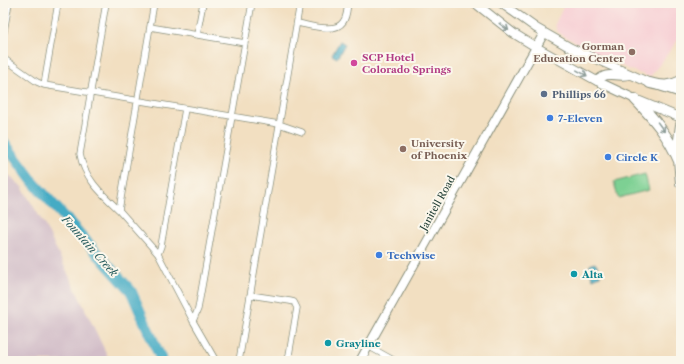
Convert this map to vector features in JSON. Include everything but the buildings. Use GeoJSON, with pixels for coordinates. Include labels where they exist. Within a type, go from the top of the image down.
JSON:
{"type":"FeatureCollection","features":[{"type":"Feature","properties":{"kind":"highway"},"geometry":{"type":"LineString","coordinates":[[650,83],[668,86],[681,81]]}},
{"type":"Feature","properties":{"kind":"highway"},"geometry":{"type":"LineString","coordinates":[[635,99],[662,128],[679,161]]}},
{"type":"Feature","properties":{"kind":"highway"},"geometry":{"type":"LineString","coordinates":[[681,125],[678,146],[681,183]]}},
{"type":"Feature","properties":{"kind":"main road"},"geometry":{"type":"LineString","coordinates":[[476,3],[513,34],[536,47],[597,81],[681,118]]}},
{"type":"Feature","properties":{"kind":"main road"},"geometry":{"type":"LineString","coordinates":[[501,3],[544,34],[571,48],[629,75],[681,93]]}},
{"type":"Feature","properties":{"kind":"main road","name":"Janitell Road"},"geometry":{"type":"LineString","coordinates":[[360,361],[544,34]]}},
{"type":"Feature","properties":{"kind":"main road"},"geometry":{"type":"LineString","coordinates":[[597,81],[605,75],[621,77],[629,75]]}},
{"type":"Feature","properties":{"kind":"street"},"geometry":{"type":"LineString","coordinates":[[3,37],[9,3]]}},
{"type":"Feature","properties":{"kind":"street"},"geometry":{"type":"LineString","coordinates":[[44,85],[58,3]]}},
{"type":"Feature","properties":{"kind":"street"},"geometry":{"type":"LineString","coordinates":[[106,3],[80,154],[81,160],[96,188],[119,210],[158,254],[216,361]]}},
{"type":"Feature","properties":{"kind":"street"},"geometry":{"type":"LineString","coordinates":[[119,210],[154,3]]}},
{"type":"Feature","properties":{"kind":"street"},"geometry":{"type":"LineString","coordinates":[[197,35],[203,3]]}},
{"type":"Feature","properties":{"kind":"street"},"geometry":{"type":"LineString","coordinates":[[193,321],[198,309],[252,3]]}},
{"type":"Feature","properties":{"kind":"street"},"geometry":{"type":"LineString","coordinates":[[239,361],[300,3]]}},
{"type":"Feature","properties":{"kind":"street"},"geometry":{"type":"LineString","coordinates":[[297,23],[327,28],[337,27],[344,21],[348,3]]}},
{"type":"Feature","properties":{"kind":"street"},"geometry":{"type":"LineString","coordinates":[[150,27],[245,43]]}},
{"type":"Feature","properties":{"kind":"street"},"geometry":{"type":"LineString","coordinates":[[3,58],[37,82],[44,85],[279,124],[302,132]]}},
{"type":"Feature","properties":{"kind":"street"},"geometry":{"type":"LineString","coordinates":[[158,254],[161,246],[185,109]]}},
{"type":"Feature","properties":{"kind":"street"},"geometry":{"type":"LineString","coordinates":[[250,295],[290,301],[296,305],[297,308],[288,361]]}},
{"type":"Feature","properties":{"kind":"street"},"geometry":{"type":"LineString","coordinates":[[368,346],[395,361]]}},
{"type":"Feature","properties":{"kind":"shaded area","name":"Gorman Education Center"},"geometry":{"type":"Polygon","coordinates":[[[565,3],[681,3],[681,36],[650,77],[628,69],[558,32],[555,24],[565,3]]]}},
{"type":"Feature","properties":{"kind":"shaded area"},"geometry":{"type":"Polygon","coordinates":[[[3,170],[22,187],[45,226],[110,361],[3,361],[3,170]]]}},
{"type":"Feature","properties":{"kind":"green space"},"geometry":{"type":"Polygon","coordinates":[[[645,174],[649,190],[618,198],[614,182],[645,174]]]}},
{"type":"Feature","properties":{"kind":"water"},"geometry":{"type":"Polygon","coordinates":[[[340,41],[345,44],[337,58],[332,55],[340,41]]]}},
{"type":"Feature","properties":{"kind":"water"},"geometry":{"type":"Polygon","coordinates":[[[595,263],[600,271],[600,276],[593,279],[589,270],[590,265],[595,263]]]}},
{"type":"Feature","properties":{"kind":"waterway","name":"Fountain Creek"},"geometry":{"type":"LineString","coordinates":[[3,141],[34,183],[131,291],[162,361]]}},
{"type":"Feature","properties":{"kind":"place","name":"Gorman Education Center"},"geometry":{"type":"Point","coordinates":[632,52]}},
{"type":"Feature","properties":{"kind":"place","name":"SCP Hotel Colorado Springs"},"geometry":{"type":"Point","coordinates":[354,63]}},
{"type":"Feature","properties":{"kind":"place","name":"Phillips 66"},"geometry":{"type":"Point","coordinates":[544,94]}},
{"type":"Feature","properties":{"kind":"place","name":"7-Eleven"},"geometry":{"type":"Point","coordinates":[550,118]}},
{"type":"Feature","properties":{"kind":"place","name":"University of Phoenix"},"geometry":{"type":"Point","coordinates":[403,149]}},
{"type":"Feature","properties":{"kind":"place","name":"Circle K"},"geometry":{"type":"Point","coordinates":[608,157]}},
{"type":"Feature","properties":{"kind":"place","name":"Techwise"},"geometry":{"type":"Point","coordinates":[379,255]}},
{"type":"Feature","properties":{"kind":"place","name":"Alta"},"geometry":{"type":"Point","coordinates":[574,274]}},
{"type":"Feature","properties":{"kind":"place","name":"Grayline"},"geometry":{"type":"Point","coordinates":[328,343]}}]}
